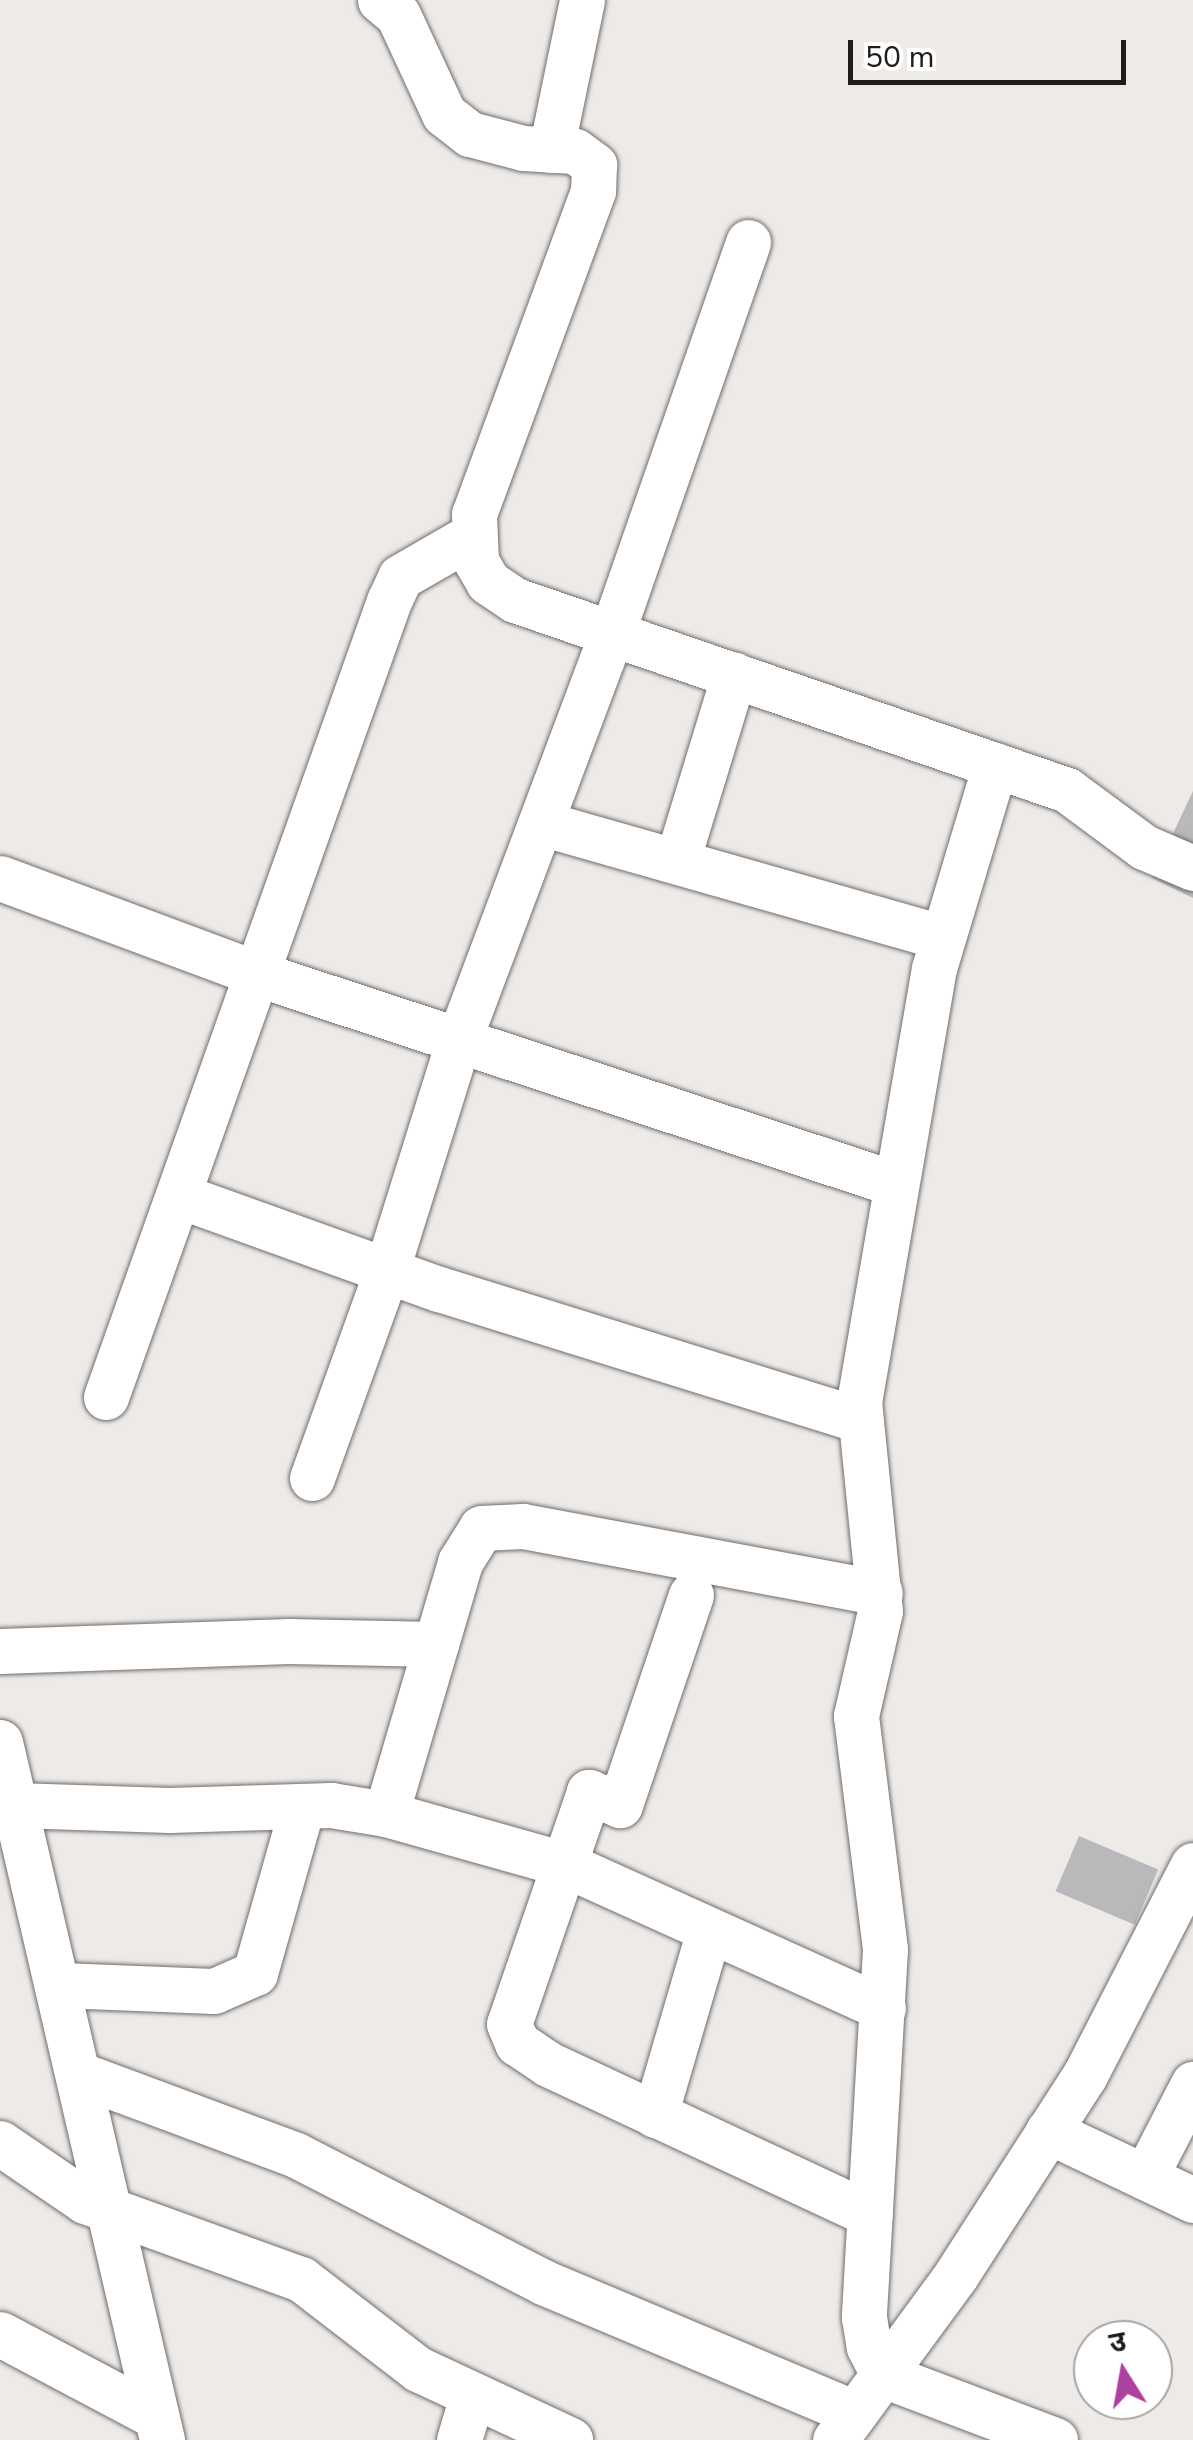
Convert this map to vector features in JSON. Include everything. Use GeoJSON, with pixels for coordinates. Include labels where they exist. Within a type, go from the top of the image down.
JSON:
{"type":"FeatureCollection","features":[{"type":"Feature","properties":{"kind":"street"},"geometry":{"type":"LineString","coordinates":[[380,0],[398,15],[444,114],[470,134],[575,151],[594,165],[593,191],[474,514],[476,560],[488,582],[515,600],[1067,790],[1144,847],[1193,868]]}},
{"type":"Feature","properties":{"kind":"street"},"geometry":{"type":"LineString","coordinates":[[552,150],[582,0]]}},
{"type":"Feature","properties":{"kind":"street"},"geometry":{"type":"LineString","coordinates":[[312,1478],[386,1272],[458,1042],[612,633],[748,242]]}},
{"type":"Feature","properties":{"kind":"street"},"geometry":{"type":"LineString","coordinates":[[106,1396],[261,975],[400,577],[473,536]]}},
{"type":"Feature","properties":{"kind":"street"},"geometry":{"type":"LineString","coordinates":[[677,861],[734,675]]}},
{"type":"Feature","properties":{"kind":"street"},"geometry":{"type":"LineString","coordinates":[[995,765],[942,937],[862,1365],[860,1420],[880,1593],[856,1716],[882,1904],[883,2008],[864,2317],[868,2347],[883,2375],[1055,2440]]}},
{"type":"Feature","properties":{"kind":"street"},"geometry":{"type":"LineString","coordinates":[[541,823],[942,937]]}},
{"type":"Feature","properties":{"kind":"street"},"geometry":{"type":"LineString","coordinates":[[0,878],[261,975],[893,1183]]}},
{"type":"Feature","properties":{"kind":"street"},"geometry":{"type":"LineString","coordinates":[[180,1196],[386,1272],[860,1420]]}},
{"type":"Feature","properties":{"kind":"street"},"geometry":{"type":"LineString","coordinates":[[386,1814],[469,1539],[499,1524],[880,1593]]}},
{"type":"Feature","properties":{"kind":"street"},"geometry":{"type":"LineString","coordinates":[[691,1595],[620,1805],[588,1792],[509,2024],[531,2054],[870,2214]]}},
{"type":"Feature","properties":{"kind":"street"},"geometry":{"type":"LineString","coordinates":[[0,1652],[289,1641],[436,1644]]}},
{"type":"Feature","properties":{"kind":"street"},"geometry":{"type":"LineString","coordinates":[[0,1742],[60,1985],[159,2428]]}},
{"type":"Feature","properties":{"kind":"street"},"geometry":{"type":"LineString","coordinates":[[15,1804],[153,1810],[302,1806],[386,1814],[564,1864],[708,1934],[883,2008]]}},
{"type":"Feature","properties":{"kind":"street"},"geometry":{"type":"LineString","coordinates":[[60,1985],[214,1991],[255,1972],[302,1806]]}},
{"type":"Feature","properties":{"kind":"street"},"geometry":{"type":"LineString","coordinates":[[80,2075],[296,2155],[544,2282],[844,2426],[883,2375],[1085,2075],[1193,1865]]}},
{"type":"Feature","properties":{"kind":"street"},"geometry":{"type":"LineString","coordinates":[[655,2115],[708,1934]]}},
{"type":"Feature","properties":{"kind":"street"},"geometry":{"type":"LineString","coordinates":[[1145,2177],[1193,2084]]}},
{"type":"Feature","properties":{"kind":"street"},"geometry":{"type":"LineString","coordinates":[[1048,2131],[1193,2200]]}},
{"type":"Feature","properties":{"kind":"street"},"geometry":{"type":"LineString","coordinates":[[0,2142],[68,2192],[301,2279],[418,2369],[570,2440]]}},
{"type":"Feature","properties":{"kind":"street"},"geometry":{"type":"LineString","coordinates":[[0,2334],[159,2428]]}},
{"type":"Feature","properties":{"kind":"street"},"geometry":{"type":"LineString","coordinates":[[459,2440],[472,2396]]}},
{"type":"Feature","properties":{"kind":"building"},"geometry":{"type":"Polygon","coordinates":[[[1193,791],[1193,898],[1152,878],[1193,791]]]}},
{"type":"Feature","properties":{"kind":"building"},"geometry":{"type":"Polygon","coordinates":[[[1079,1836],[1158,1870],[1135,1925],[1056,1891],[1079,1836]]]}}]}
